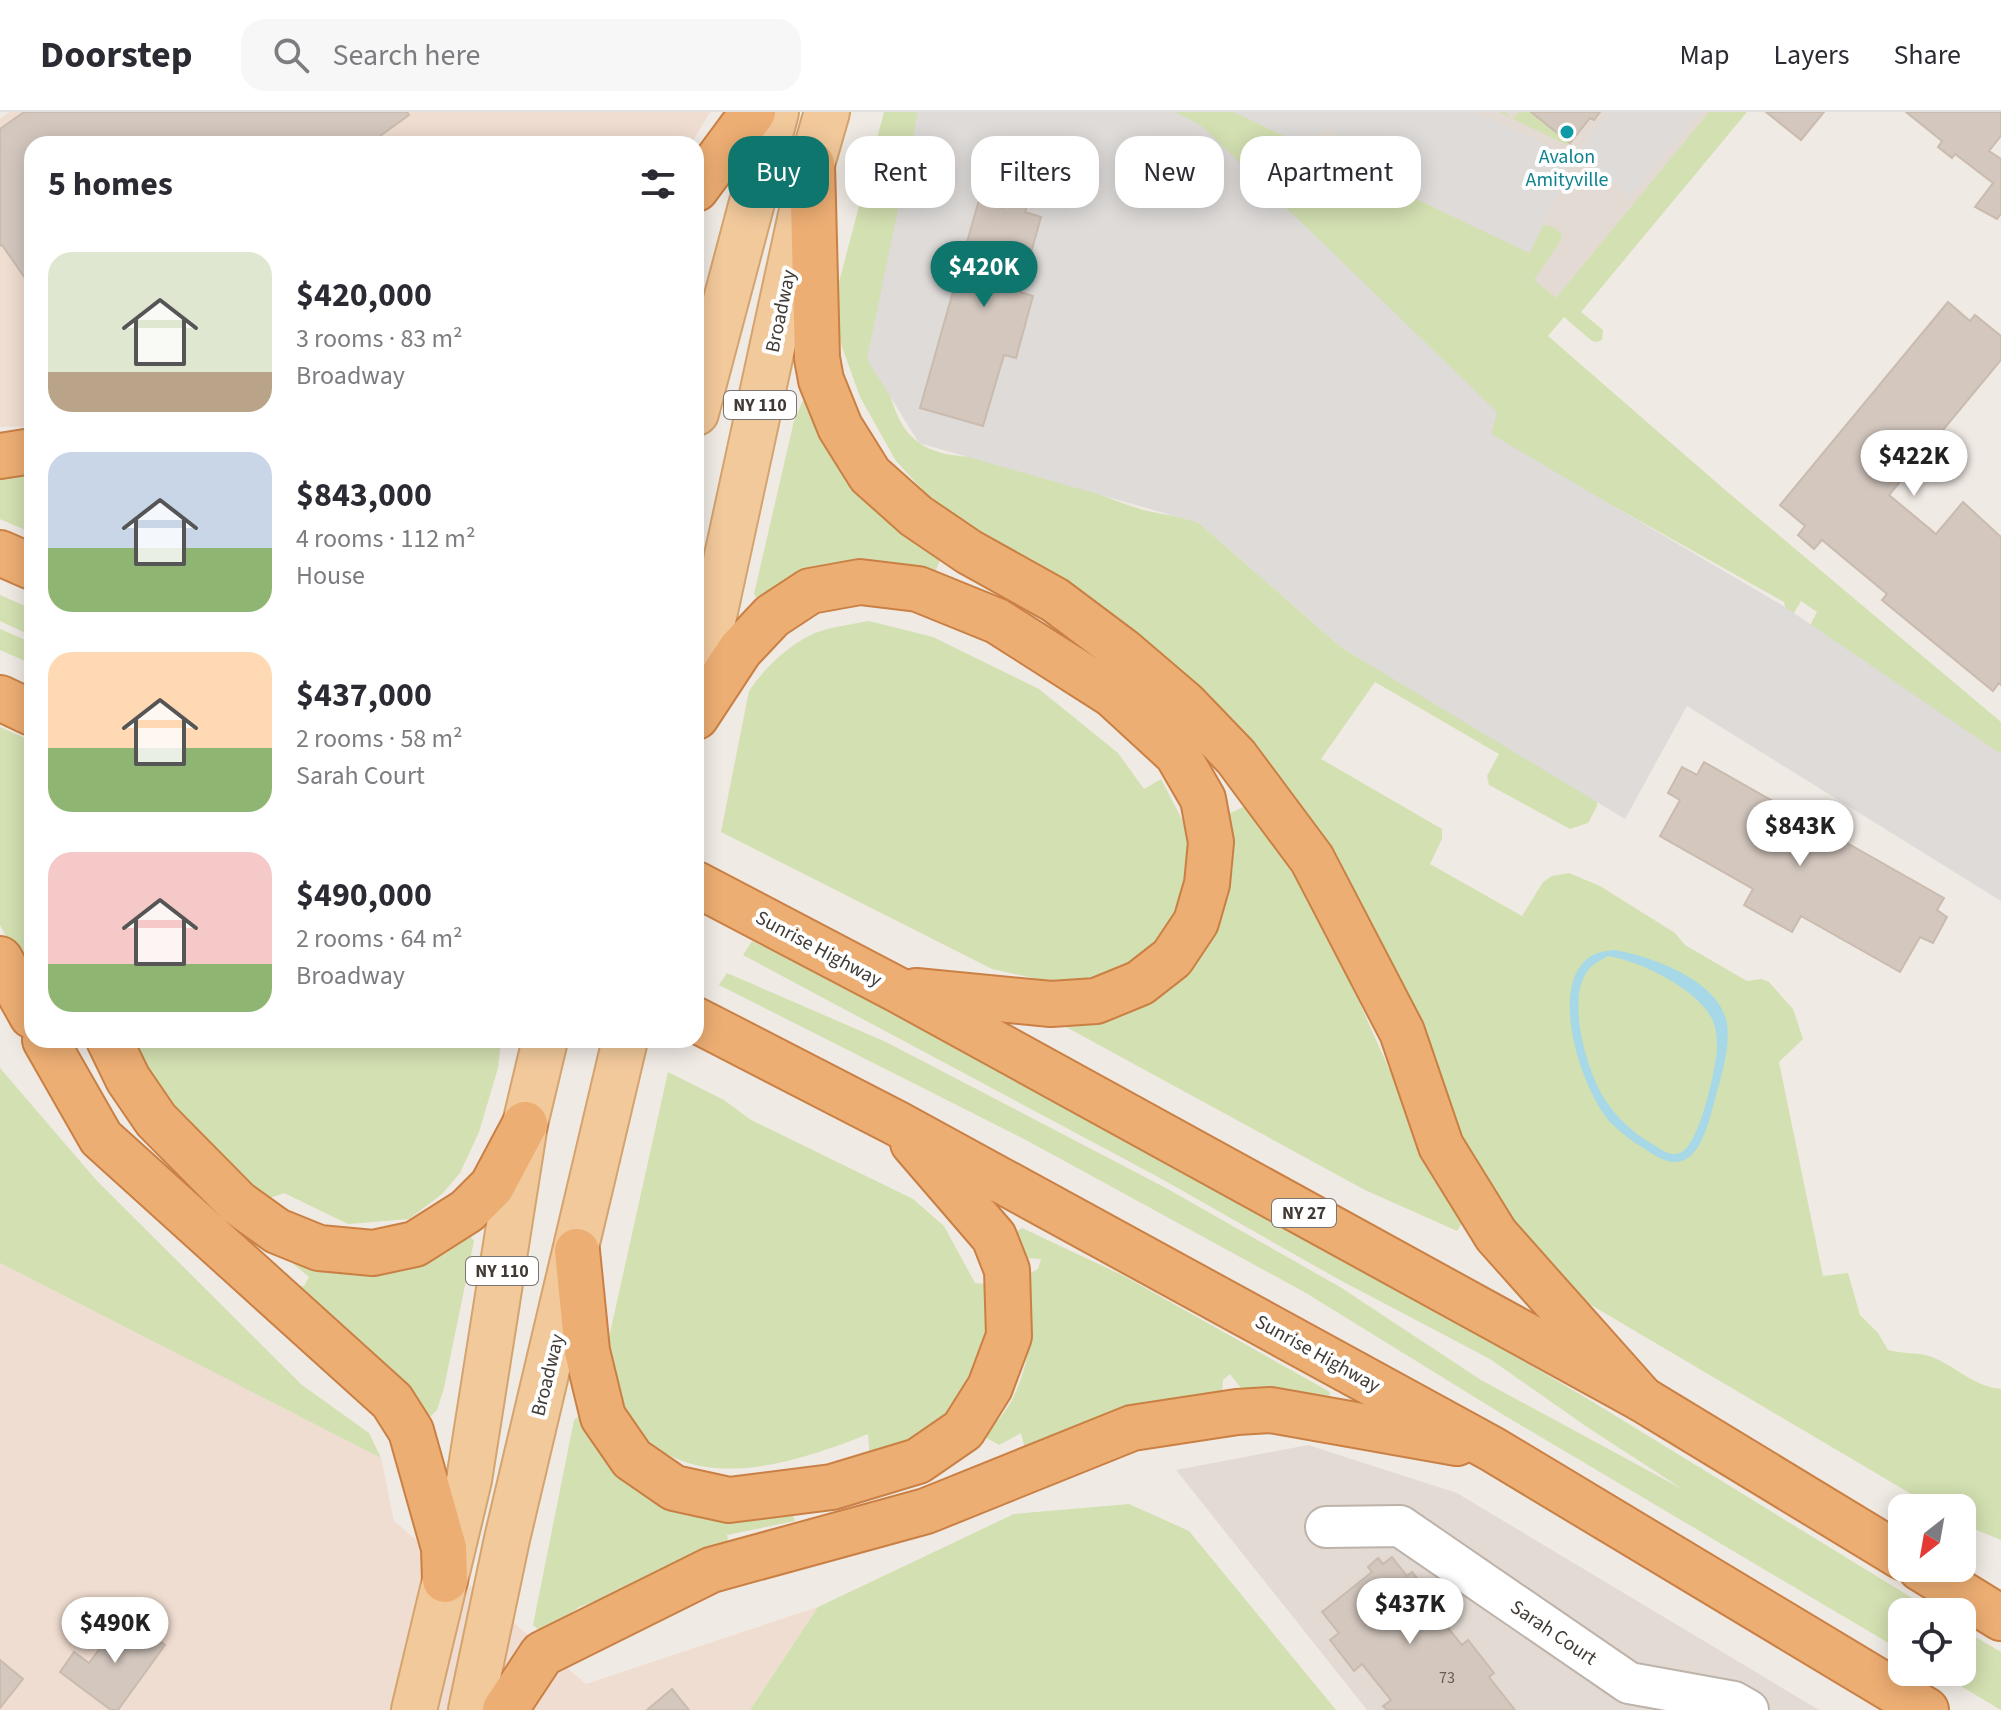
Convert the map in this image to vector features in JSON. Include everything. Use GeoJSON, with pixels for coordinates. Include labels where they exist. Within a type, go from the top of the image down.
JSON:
{"type":"FeatureCollection","features":[{"type":"Feature","properties":{"kind":"highway"},"geometry":{"type":"LineString","coordinates":[[704,178],[753,112]]}},
{"type":"Feature","properties":{"kind":"highway"},"geometry":{"type":"LineString","coordinates":[[814,208],[819,369],[840,427],[870,475],[916,516],[969,552],[1055,600],[1123,651],[1185,704],[1236,757],[1312,859],[1402,1032],[1441,1146],[1496,1235],[1642,1399]]}},
{"type":"Feature","properties":{"kind":"highway"},"geometry":{"type":"LineString","coordinates":[[0,456],[24,452]]}},
{"type":"Feature","properties":{"kind":"highway"},"geometry":{"type":"LineString","coordinates":[[0,553],[24,564]]}},
{"type":"Feature","properties":{"kind":"highway"},"geometry":{"type":"LineString","coordinates":[[704,705],[740,650],[772,616],[810,591],[860,582],[918,589],[997,621],[1113,695],[1177,754],[1203,799],[1211,842],[1207,884],[1196,922],[1172,958],[1140,983],[1096,1001],[1051,1004],[898,990]]}},
{"type":"Feature","properties":{"kind":"highway"},"geometry":{"type":"LineString","coordinates":[[0,698],[24,709]]}},
{"type":"Feature","properties":{"kind":"highway","name":"Sunrise Highway"},"geometry":{"type":"LineString","coordinates":[[704,888],[898,990],[1642,1399],[1888,1548]]}},
{"type":"Feature","properties":{"kind":"highway"},"geometry":{"type":"LineString","coordinates":[[0,959],[24,1002]]}},
{"type":"Feature","properties":{"kind":"highway","name":"Sunrise Highway"},"geometry":{"type":"LineString","coordinates":[[704,1024],[896,1123],[1492,1449],[1926,1710]]}},
{"type":"Feature","properties":{"kind":"highway"},"geometry":{"type":"LineString","coordinates":[[50,1048],[101,1138],[392,1401],[411,1431],[444,1548],[445,1580]]}},
{"type":"Feature","properties":{"kind":"highway"},"geometry":{"type":"LineString","coordinates":[[113,1048],[128,1079],[156,1120],[238,1203],[277,1231],[319,1248],[373,1253],[415,1244],[467,1211],[492,1186],[525,1124]]}},
{"type":"Feature","properties":{"kind":"highway"},"geometry":{"type":"LineString","coordinates":[[577,1251],[587,1351],[603,1417],[632,1459],[674,1488],[729,1500],[832,1487],[918,1461],[963,1430],[990,1387],[1009,1336],[1007,1270],[994,1237],[896,1123]]}},
{"type":"Feature","properties":{"kind":"highway"},"geometry":{"type":"LineString","coordinates":[[505,1710],[542,1654],[711,1570],[926,1511],[1132,1428],[1270,1410],[1492,1449]]}},
{"type":"Feature","properties":{"kind":"highway"},"geometry":{"type":"LineString","coordinates":[[1943,1582],[2001,1618]]}},
{"type":"Feature","properties":{"kind":"main road","name":"NY 110"},"geometry":{"type":"LineString","coordinates":[[704,383],[776,112]]}},
{"type":"Feature","properties":{"kind":"main road","name":"Broadway"},"geometry":{"type":"LineString","coordinates":[[820,136],[827,112]]}},
{"type":"Feature","properties":{"kind":"main road","name":"Broadway"},"geometry":{"type":"LineString","coordinates":[[704,662],[802,208]]}},
{"type":"Feature","properties":{"kind":"main road","name":"Broadway"},"geometry":{"type":"LineString","coordinates":[[471,1710],[507,1539],[623,1048]]}},
{"type":"Feature","properties":{"kind":"main road","name":"NY 110"},"geometry":{"type":"LineString","coordinates":[[414,1710],[469,1480],[525,1124],[542,1052]]}},
{"type":"Feature","properties":{"kind":"street","name":"Sarah Court"},"geometry":{"type":"LineString","coordinates":[[1326,1527],[1400,1526],[1629,1683],[1734,1702],[1748,1710]]}},
{"type":"Feature","properties":{"kind":"shaded area"},"geometry":{"type":"Polygon","coordinates":[[[10,112],[710,112],[696,136],[24,136],[24,426],[0,427],[0,119],[10,112]]]}},
{"type":"Feature","properties":{"kind":"shaded area"},"geometry":{"type":"Polygon","coordinates":[[[918,112],[1175,112],[1202,126],[1212,136],[1115,136],[1115,208],[1224,208],[1224,147],[1240,163],[1240,208],[1287,208],[1497,412],[1491,434],[1785,607],[2001,754],[2001,901],[1687,706],[1625,819],[1342,648],[1199,523],[919,443],[867,359],[898,208],[955,208],[955,136],[913,136],[918,112]]]}},
{"type":"Feature","properties":{"kind":"shaded area","name":"Avalon Amityville"},"geometry":{"type":"Polygon","coordinates":[[[1218,112],[1723,112],[1519,364],[1333,208],[1421,208],[1421,136],[1247,136],[1218,112]]]}},
{"type":"Feature","properties":{"kind":"shaded area"},"geometry":{"type":"Polygon","coordinates":[[[1234,112],[1475,112],[1574,158],[1530,253],[1421,201],[1421,136],[1336,136],[1329,129],[1316,136],[1285,136],[1234,112]]]}},
{"type":"Feature","properties":{"kind":"shaded area"},"geometry":{"type":"Polygon","coordinates":[[[1611,112],[1701,112],[1630,197],[1576,153],[1611,112]]]}},
{"type":"Feature","properties":{"kind":"shaded area"},"geometry":{"type":"Polygon","coordinates":[[[0,1263],[381,1458],[394,1521],[586,1684],[818,1607],[750,1710],[0,1710],[0,1263]]]}},
{"type":"Feature","properties":{"kind":"shaded area"},"geometry":{"type":"Polygon","coordinates":[[[1308,1445],[1457,1493],[1819,1710],[1367,1710],[1176,1470],[1308,1445]]]}},
{"type":"Feature","properties":{"kind":"green space"},"geometry":{"type":"Polygon","coordinates":[[[884,112],[941,112],[936,136],[878,136],[884,112]]]}},
{"type":"Feature","properties":{"kind":"green space"},"geometry":{"type":"Polygon","coordinates":[[[1060,112],[1234,112],[1284,136],[1240,136],[1240,208],[1421,208],[1421,201],[1529,253],[1543,225],[1551,227],[1562,235],[1561,240],[1534,280],[1556,298],[1709,112],[1747,112],[1581,312],[1603,330],[1602,340],[1592,341],[1564,317],[1548,336],[2001,722],[2001,763],[1798,648],[1817,612],[1801,601],[1789,621],[1784,602],[1501,443],[1188,208],[1224,208],[1224,136],[1115,136],[1115,153],[1099,141],[1099,136],[1092,136],[1060,112]]]}},
{"type":"Feature","properties":{"kind":"green space"},"geometry":{"type":"Polygon","coordinates":[[[1519,112],[1531,112],[1570,143],[1567,145],[1513,119],[1519,112]]]}},
{"type":"Feature","properties":{"kind":"green space"},"geometry":{"type":"Polygon","coordinates":[[[859,208],[923,208],[888,390],[899,418],[918,442],[952,455],[1013,462],[1140,509],[1199,523],[1342,648],[1597,796],[1597,806],[1588,823],[1570,829],[1489,785],[1487,776],[1499,754],[1375,682],[1321,759],[1442,829],[1442,839],[1430,864],[1522,916],[1543,882],[1552,876],[1569,873],[1600,886],[1675,933],[1685,945],[1747,981],[1761,979],[1769,982],[1793,1009],[1803,1039],[1779,1062],[1823,1276],[1848,1273],[1860,1315],[1878,1333],[1888,1350],[1932,1357],[1973,1380],[2001,1389],[2001,1540],[1976,1530],[1976,1494],[1911,1494],[1586,1302],[1539,1262],[1472,1170],[1338,871],[935,511],[930,498],[896,461],[860,397],[841,344],[835,297],[859,208]]]}},
{"type":"Feature","properties":{"kind":"green space"},"geometry":{"type":"Polygon","coordinates":[[[804,398],[811,398],[859,486],[898,530],[940,560],[934,575],[759,602],[754,594],[794,421],[804,398]]]}},
{"type":"Feature","properties":{"kind":"green space"},"geometry":{"type":"Polygon","coordinates":[[[24,472],[24,530],[0,519],[0,476],[24,472]]]}},
{"type":"Feature","properties":{"kind":"green space"},"geometry":{"type":"Polygon","coordinates":[[[0,595],[24,606],[24,632],[0,621],[0,595]]]}},
{"type":"Feature","properties":{"kind":"green space"},"geometry":{"type":"Polygon","coordinates":[[[869,621],[933,637],[1039,689],[1118,753],[1144,789],[1161,779],[1190,835],[1186,891],[1166,935],[1126,969],[1064,985],[992,969],[721,832],[749,691],[772,663],[802,640],[824,630],[869,621]]]}},
{"type":"Feature","properties":{"kind":"green space"},"geometry":{"type":"Polygon","coordinates":[[[0,629],[24,640],[24,660],[0,650],[0,629]]]}},
{"type":"Feature","properties":{"kind":"green space"},"geometry":{"type":"Polygon","coordinates":[[[0,727],[24,738],[24,971],[0,925],[0,727]]]}},
{"type":"Feature","properties":{"kind":"green space"},"geometry":{"type":"Polygon","coordinates":[[[1250,804],[1310,891],[1436,1175],[1462,1223],[1457,1231],[1365,1190],[1055,1021],[1150,997],[1197,961],[1219,911],[1233,868],[1226,815],[1250,804]]]}},
{"type":"Feature","properties":{"kind":"green space"},"geometry":{"type":"Polygon","coordinates":[[[752,941],[986,1058],[1588,1399],[1912,1598],[1888,1598],[1888,1643],[1502,1414],[1306,1293],[1026,1140],[719,985],[727,973],[886,1042],[1164,1187],[1340,1287],[1481,1380],[1684,1490],[1490,1359],[743,955],[752,941]]]}},
{"type":"Feature","properties":{"kind":"green space"},"geometry":{"type":"Polygon","coordinates":[[[130,1048],[500,1048],[498,1068],[479,1132],[460,1173],[442,1194],[409,1219],[348,1224],[284,1193],[261,1201],[157,1099],[130,1048]]]}},
{"type":"Feature","properties":{"kind":"green space"},"geometry":{"type":"Polygon","coordinates":[[[0,1068],[97,1181],[302,1385],[369,1433],[381,1458],[0,1263],[0,1068]]]}},
{"type":"Feature","properties":{"kind":"green space"},"geometry":{"type":"Polygon","coordinates":[[[668,1072],[724,1100],[751,1120],[913,1199],[944,1226],[975,1283],[994,1285],[992,1327],[958,1409],[919,1439],[870,1460],[868,1434],[775,1464],[742,1468],[710,1467],[680,1460],[653,1444],[630,1419],[618,1392],[608,1342],[668,1072]]]}},
{"type":"Feature","properties":{"kind":"green space"},"geometry":{"type":"Polygon","coordinates":[[[1022,1228],[1124,1276],[1330,1392],[1329,1396],[1244,1392],[1230,1374],[1223,1380],[1222,1395],[1027,1457],[1021,1433],[999,1445],[985,1437],[1008,1407],[1025,1366],[1030,1336],[1029,1274],[1038,1269],[1041,1259],[1025,1258],[1017,1231],[1022,1228]]]}},
{"type":"Feature","properties":{"kind":"green space"},"geometry":{"type":"Polygon","coordinates":[[[471,1237],[474,1241],[444,1388],[437,1410],[431,1416],[423,1416],[291,1285],[304,1286],[309,1277],[292,1263],[345,1271],[399,1269],[438,1257],[471,1237]]]}},
{"type":"Feature","properties":{"kind":"green space"},"geometry":{"type":"Polygon","coordinates":[[[580,1415],[606,1458],[791,1510],[795,1521],[727,1535],[730,1553],[579,1607],[543,1634],[533,1625],[574,1420],[580,1415]]]}},
{"type":"Feature","properties":{"kind":"green space"},"geometry":{"type":"Polygon","coordinates":[[[1129,1504],[1189,1531],[1336,1710],[750,1710],[818,1607],[1014,1514],[1129,1504]]]}},
{"type":"Feature","properties":{"kind":"green space"},"geometry":{"type":"Polygon","coordinates":[[[1976,1637],[2001,1652],[2001,1710],[1961,1686],[1976,1686],[1976,1637]]]}},
{"type":"Feature","properties":{"kind":"water"},"geometry":{"type":"Polygon","coordinates":[[[1615,950],[1665,965],[1698,983],[1711,994],[1727,1023],[1726,1055],[1709,1121],[1699,1145],[1684,1160],[1674,1162],[1659,1158],[1615,1127],[1600,1109],[1581,1066],[1570,1017],[1570,994],[1576,974],[1587,959],[1597,953],[1615,950]],[[1608,956],[1595,964],[1587,972],[1580,988],[1579,1020],[1586,1055],[1598,1086],[1619,1118],[1662,1150],[1680,1153],[1694,1137],[1710,1087],[1717,1046],[1714,1024],[1703,1006],[1680,986],[1608,956]]]}},
{"type":"Feature","properties":{"kind":"building"},"geometry":{"type":"Polygon","coordinates":[[[24,112],[407,112],[409,115],[380,136],[24,136],[24,277],[0,246],[0,129],[24,112]]]}},
{"type":"Feature","properties":{"kind":"building","name":"Avalon Amityville"},"geometry":{"type":"Polygon","coordinates":[[[1531,112],[1600,112],[1594,120],[1590,118],[1570,143],[1531,112]]]}},
{"type":"Feature","properties":{"kind":"building"},"geometry":{"type":"Polygon","coordinates":[[[1766,112],[1824,112],[1801,140],[1766,112]]]}},
{"type":"Feature","properties":{"kind":"building"},"geometry":{"type":"Polygon","coordinates":[[[1906,112],[2001,112],[2001,136],[1989,151],[2001,159],[2001,214],[1997,219],[1975,207],[1993,183],[1955,154],[1952,158],[1938,147],[1942,141],[1906,112]]]}},
{"type":"Feature","properties":{"kind":"building"},"geometry":{"type":"Polygon","coordinates":[[[977,208],[1026,208],[1025,212],[1041,217],[1020,292],[1033,296],[1016,358],[1004,355],[983,426],[920,408],[977,208]]]}},
{"type":"Feature","properties":{"kind":"building"},"geometry":{"type":"Polygon","coordinates":[[[1948,302],[1970,321],[1975,315],[2001,336],[2001,360],[1889,495],[1936,534],[1963,502],[2001,537],[2001,685],[1999,683],[1993,691],[1882,600],[1887,594],[1822,540],[1814,549],[1798,535],[1805,526],[1780,505],[1948,302]]]}},
{"type":"Feature","properties":{"kind":"building"},"geometry":{"type":"Polygon","coordinates":[[[1704,762],[1944,898],[1937,910],[1947,917],[1933,943],[1920,937],[1900,972],[1801,916],[1792,932],[1744,905],[1753,889],[1660,836],[1680,800],[1668,793],[1682,767],[1697,775],[1704,762]]]}},
{"type":"Feature","properties":{"kind":"building"},"geometry":{"type":"Polygon","coordinates":[[[1392,1557],[1407,1576],[1412,1572],[1439,1605],[1433,1610],[1462,1645],[1468,1640],[1494,1673],[1489,1677],[1515,1710],[1387,1710],[1383,1706],[1391,1700],[1362,1664],[1354,1671],[1330,1640],[1339,1633],[1322,1612],[1372,1572],[1368,1567],[1378,1558],[1383,1564],[1392,1557]]]}},
{"type":"Feature","properties":{"kind":"building"},"geometry":{"type":"Polygon","coordinates":[[[124,1616],[165,1645],[118,1710],[111,1710],[60,1672],[74,1652],[89,1663],[124,1616]]]}},
{"type":"Feature","properties":{"kind":"building"},"geometry":{"type":"Polygon","coordinates":[[[0,1660],[23,1679],[0,1708],[0,1660]]]}},
{"type":"Feature","properties":{"kind":"building"},"geometry":{"type":"Polygon","coordinates":[[[672,1689],[689,1710],[647,1710],[672,1689]]]}},
{"type":"Feature","properties":{"kind":"place","name":"Avalon Amityville"},"geometry":{"type":"Point","coordinates":[1567,132]}}]}
